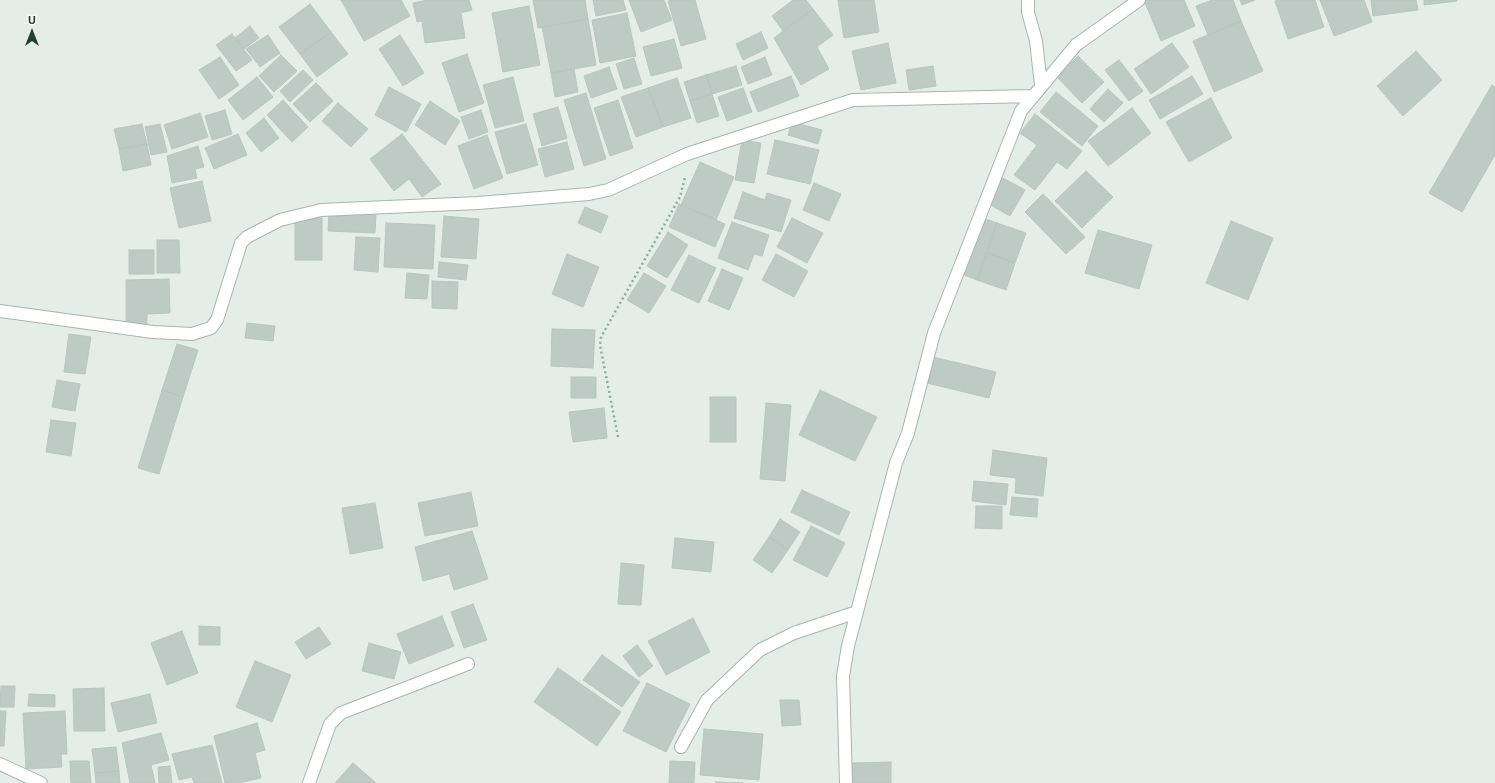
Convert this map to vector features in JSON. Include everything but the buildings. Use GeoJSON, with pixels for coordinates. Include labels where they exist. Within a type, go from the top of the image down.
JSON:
{"type":"FeatureCollection","features":[{"type":"Feature","properties":{"kind":"street"},"geometry":{"type":"LineString","coordinates":[[1028,0],[1028,12],[1036,42],[1041,85]]}},
{"type":"Feature","properties":{"kind":"street"},"geometry":{"type":"LineString","coordinates":[[846,783],[843,676],[851,627],[857,612],[896,463],[908,433],[934,333],[1021,112],[1041,85],[1076,45],[1139,0]]}},
{"type":"Feature","properties":{"kind":"street"},"geometry":{"type":"LineString","coordinates":[[0,311],[153,332],[192,334],[211,328],[217,320],[241,243],[247,237],[280,220],[322,210],[478,203],[590,194],[608,190],[688,154],[853,100],[1032,96]]}},
{"type":"Feature","properties":{"kind":"street"},"geometry":{"type":"LineString","coordinates":[[681,747],[707,700],[760,650],[794,633],[857,612]]}},
{"type":"Feature","properties":{"kind":"street"},"geometry":{"type":"LineString","coordinates":[[309,783],[330,724],[341,713],[468,664]]}},
{"type":"Feature","properties":{"kind":"street"},"geometry":{"type":"LineString","coordinates":[[0,764],[41,783]]}},
{"type":"Feature","properties":{"kind":"path"},"geometry":{"type":"LineString","coordinates":[[618,437],[600,345],[601,338],[680,197],[684,188],[688,154]]}}]}
